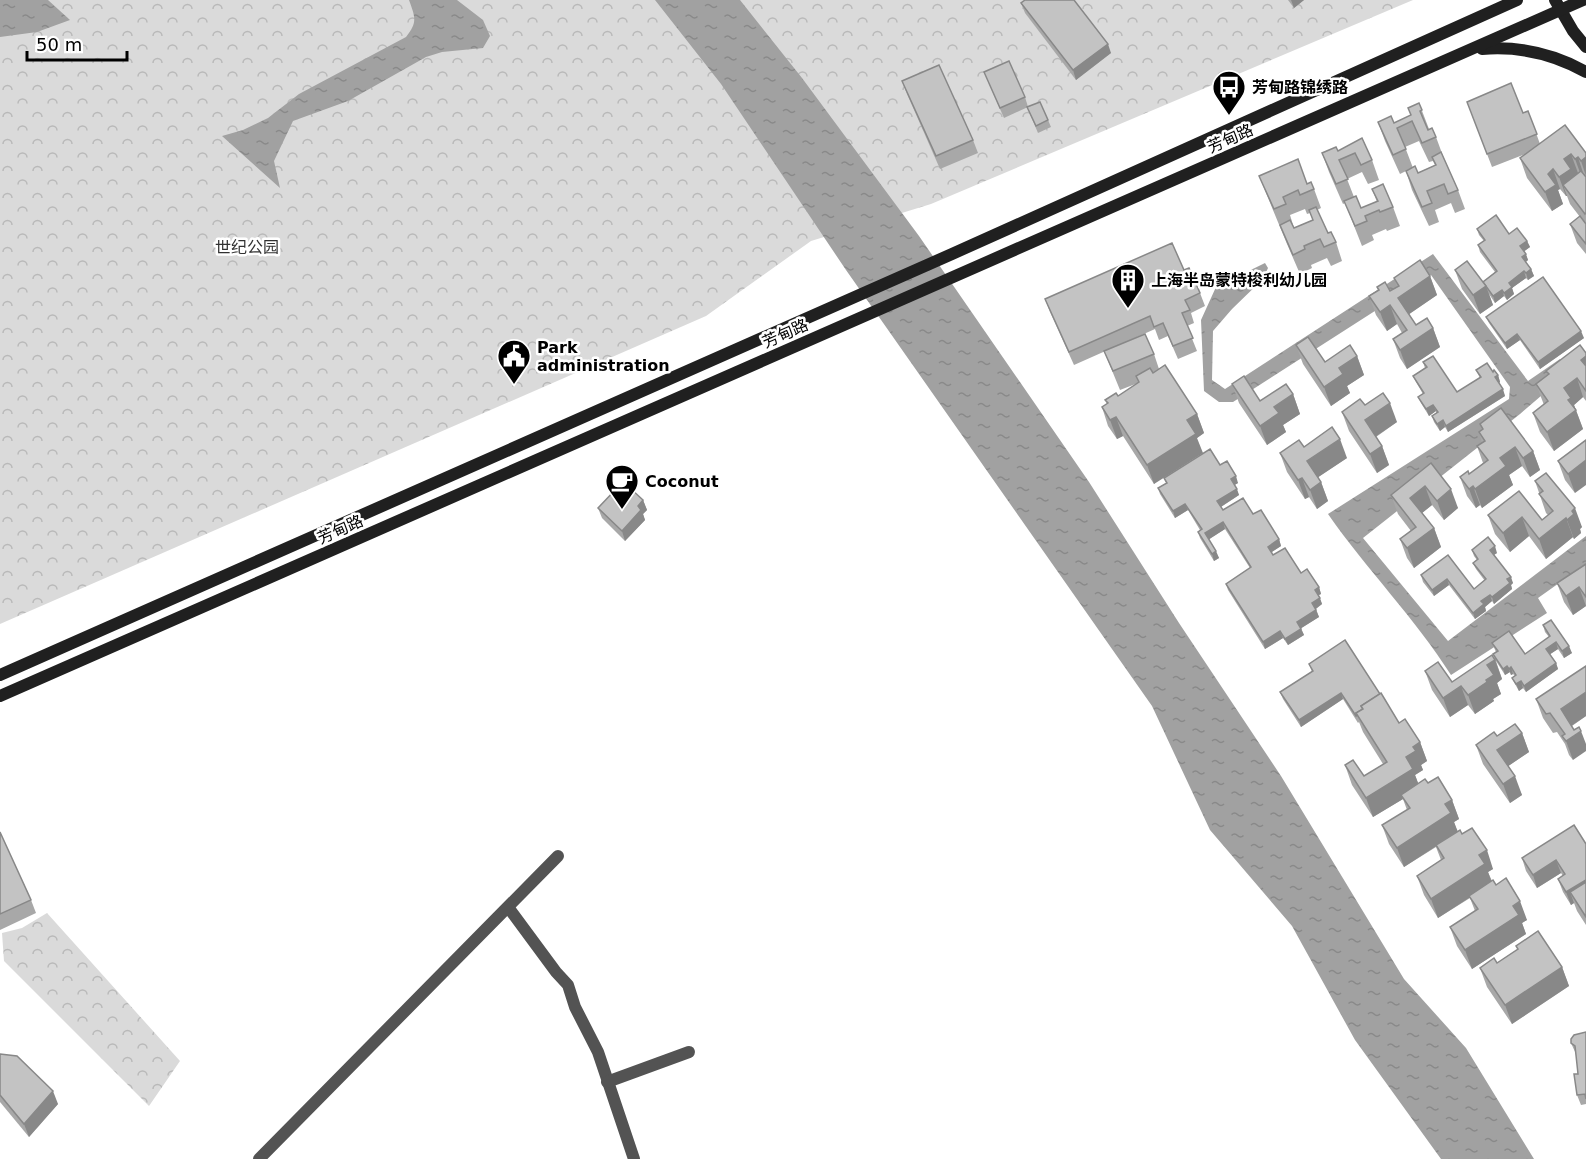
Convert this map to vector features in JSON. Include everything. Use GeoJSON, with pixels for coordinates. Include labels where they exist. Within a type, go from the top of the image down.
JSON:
{"type":"FeatureCollection","features":[{"type":"Feature","properties":{"kind":"main road","name":"芳甸路"},"geometry":{"type":"LineString","coordinates":[[0,675],[952,254],[1517,0]]}},
{"type":"Feature","properties":{"kind":"main road","name":"芳甸路"},"geometry":{"type":"LineString","coordinates":[[0,696],[1472,50],[1558,5],[1583,0]]}},
{"type":"Feature","properties":{"kind":"main road"},"geometry":{"type":"LineString","coordinates":[[1558,5],[1586,47]]}},
{"type":"Feature","properties":{"kind":"main road"},"geometry":{"type":"LineString","coordinates":[[1472,50],[1496,48],[1531,51],[1560,60],[1586,72]]}},
{"type":"Feature","properties":{"kind":"street"},"geometry":{"type":"LineString","coordinates":[[259,1159],[558,856]]}},
{"type":"Feature","properties":{"kind":"street"},"geometry":{"type":"LineString","coordinates":[[508,907],[568,985],[575,1007],[598,1052],[634,1159]]}},
{"type":"Feature","properties":{"kind":"street"},"geometry":{"type":"LineString","coordinates":[[607,1082],[689,1052]]}},
{"type":"Feature","properties":{"kind":"green space","name":"世纪公园"},"geometry":{"type":"Polygon","coordinates":[[[0,0],[1413,0],[931,204],[811,241],[706,316],[0,624],[0,0]]]}},
{"type":"Feature","properties":{"kind":"green space"},"geometry":{"type":"Polygon","coordinates":[[[47,913],[180,1061],[149,1106],[4,961],[2,933],[22,928],[47,913]]]}},
{"type":"Feature","properties":{"kind":"water"},"geometry":{"type":"Polygon","coordinates":[[[0,0],[48,0],[70,20],[37,32],[0,37],[0,0]]]}},
{"type":"Feature","properties":{"kind":"water"},"geometry":{"type":"Polygon","coordinates":[[[409,0],[457,0],[483,20],[490,36],[483,48],[442,52],[426,57],[348,101],[293,121],[274,161],[280,188],[222,136],[243,130],[268,118],[299,94],[406,37],[414,23],[409,0]]]}},
{"type":"Feature","properties":{"kind":"water"},"geometry":{"type":"Polygon","coordinates":[[[655,0],[740,0],[802,78],[919,236],[1089,482],[1281,776],[1404,979],[1466,1048],[1534,1159],[1441,1159],[1355,1040],[1292,926],[1210,830],[1152,706],[846,270],[721,84],[655,0]]]}},
{"type":"Feature","properties":{"kind":"water"},"geometry":{"type":"Polygon","coordinates":[[[1433,254],[1528,381],[1560,359],[1569,372],[1520,414],[1363,538],[1448,641],[1586,536],[1586,564],[1538,598],[1547,613],[1451,675],[1422,634],[1328,514],[1509,399],[1510,387],[1431,275],[1233,402],[1219,402],[1204,391],[1201,320],[1216,287],[1265,263],[1268,268],[1263,279],[1213,331],[1212,380],[1225,389],[1433,254]]]}},
{"type":"Feature","properties":{"kind":"building"},"geometry":{"type":"Polygon","coordinates":[[[1025,0],[1074,0],[1108,44],[1073,70],[1021,3],[1025,0]]]}},
{"type":"Feature","properties":{"kind":"building"},"geometry":{"type":"Polygon","coordinates":[[[1009,61],[1025,97],[1000,108],[984,72],[1009,61]]]}},
{"type":"Feature","properties":{"kind":"building"},"geometry":{"type":"Polygon","coordinates":[[[939,65],[973,140],[936,156],[902,81],[939,65]]]}},
{"type":"Feature","properties":{"kind":"building"},"geometry":{"type":"Polygon","coordinates":[[[1511,83],[1523,113],[1528,111],[1537,134],[1487,154],[1467,102],[1511,83]]]}},
{"type":"Feature","properties":{"kind":"building"},"geometry":{"type":"Polygon","coordinates":[[[1040,102],[1048,120],[1036,126],[1027,107],[1040,102]]]}},
{"type":"Feature","properties":{"kind":"building"},"geometry":{"type":"Polygon","coordinates":[[[1419,103],[1428,130],[1432,128],[1436,137],[1422,143],[1412,121],[1397,128],[1406,149],[1393,155],[1378,122],[1391,116],[1394,123],[1411,115],[1408,108],[1419,103]]]}},
{"type":"Feature","properties":{"kind":"building"},"geometry":{"type":"Polygon","coordinates":[[[1565,125],[1586,153],[1586,157],[1581,161],[1578,157],[1575,159],[1571,154],[1564,159],[1571,169],[1559,177],[1553,169],[1548,174],[1556,185],[1545,192],[1520,158],[1565,125]]]}},
{"type":"Feature","properties":{"kind":"building"},"geometry":{"type":"Polygon","coordinates":[[[1362,138],[1372,160],[1361,165],[1355,153],[1339,160],[1348,179],[1336,184],[1322,153],[1336,147],[1338,151],[1362,138]]]}},
{"type":"Feature","properties":{"kind":"building"},"geometry":{"type":"Polygon","coordinates":[[[1441,152],[1458,190],[1448,194],[1444,184],[1427,191],[1432,203],[1422,207],[1406,171],[1415,166],[1418,173],[1436,165],[1432,157],[1441,152]]]}},
{"type":"Feature","properties":{"kind":"building"},"geometry":{"type":"Polygon","coordinates":[[[1298,159],[1307,184],[1311,182],[1314,189],[1300,195],[1298,190],[1283,197],[1286,204],[1274,209],[1259,176],[1298,159]]]}},
{"type":"Feature","properties":{"kind":"building"},"geometry":{"type":"Polygon","coordinates":[[[1581,171],[1586,177],[1585,214],[1563,185],[1581,171]]]}},
{"type":"Feature","properties":{"kind":"building"},"geometry":{"type":"Polygon","coordinates":[[[1383,184],[1393,207],[1365,216],[1367,221],[1355,226],[1344,201],[1356,196],[1361,208],[1378,201],[1372,189],[1383,184]]]}},
{"type":"Feature","properties":{"kind":"building"},"geometry":{"type":"Polygon","coordinates":[[[1316,207],[1328,233],[1331,232],[1336,242],[1324,247],[1320,239],[1304,246],[1305,249],[1293,255],[1280,225],[1290,220],[1294,228],[1313,220],[1309,210],[1316,207]]]}},
{"type":"Feature","properties":{"kind":"building"},"geometry":{"type":"Polygon","coordinates":[[[1496,215],[1509,234],[1517,228],[1527,241],[1520,246],[1526,254],[1522,257],[1531,269],[1526,273],[1524,271],[1509,283],[1512,287],[1504,293],[1502,290],[1493,296],[1483,282],[1497,271],[1478,245],[1485,240],[1477,229],[1496,215]]]}},
{"type":"Feature","properties":{"kind":"building"},"geometry":{"type":"Polygon","coordinates":[[[1580,216],[1586,224],[1586,244],[1570,224],[1580,216]]]}},
{"type":"Feature","properties":{"kind":"building","name":"上海半岛蒙特梭利幼儿园"},"geometry":{"type":"Polygon","coordinates":[[[1172,243],[1184,270],[1189,268],[1200,293],[1185,300],[1190,310],[1182,313],[1193,338],[1173,346],[1163,323],[1154,327],[1150,316],[1069,352],[1045,299],[1172,243]]]}},
{"type":"Feature","properties":{"kind":"building"},"geometry":{"type":"Polygon","coordinates":[[[1420,260],[1430,276],[1398,298],[1416,325],[1427,318],[1433,328],[1400,350],[1393,339],[1407,330],[1390,305],[1380,312],[1369,296],[1379,290],[1377,287],[1385,282],[1390,291],[1399,286],[1394,278],[1420,260]]]}},
{"type":"Feature","properties":{"kind":"building"},"geometry":{"type":"Polygon","coordinates":[[[1467,261],[1486,286],[1473,295],[1455,270],[1467,261]]]}},
{"type":"Feature","properties":{"kind":"building"},"geometry":{"type":"Polygon","coordinates":[[[1543,277],[1581,331],[1538,362],[1517,334],[1505,343],[1486,317],[1543,277]]]}},
{"type":"Feature","properties":{"kind":"building"},"geometry":{"type":"Polygon","coordinates":[[[1145,334],[1154,354],[1113,371],[1104,351],[1145,334]]]}},
{"type":"Feature","properties":{"kind":"building"},"geometry":{"type":"Polygon","coordinates":[[[1308,337],[1325,362],[1350,345],[1357,356],[1339,368],[1343,374],[1324,387],[1296,345],[1308,337]]]}},
{"type":"Feature","properties":{"kind":"building"},"geometry":{"type":"Polygon","coordinates":[[[1580,345],[1586,353],[1581,360],[1586,366],[1586,391],[1577,378],[1564,388],[1571,398],[1568,400],[1576,410],[1547,432],[1533,413],[1548,401],[1536,384],[1549,374],[1546,371],[1580,345]]]}},
{"type":"Feature","properties":{"kind":"building"},"geometry":{"type":"Polygon","coordinates":[[[1433,356],[1457,392],[1481,377],[1476,370],[1487,363],[1498,375],[1495,377],[1503,389],[1446,426],[1443,420],[1437,424],[1432,416],[1438,412],[1433,405],[1426,409],[1418,397],[1424,393],[1413,376],[1427,367],[1423,362],[1433,356]]]}},
{"type":"Feature","properties":{"kind":"building"},"geometry":{"type":"Polygon","coordinates":[[[1165,365],[1197,414],[1187,420],[1196,434],[1147,465],[1116,417],[1110,420],[1102,407],[1108,403],[1105,400],[1116,393],[1118,396],[1139,382],[1136,376],[1150,368],[1153,373],[1165,365]]]}},
{"type":"Feature","properties":{"kind":"building"},"geometry":{"type":"Polygon","coordinates":[[[1244,376],[1260,401],[1286,384],[1293,394],[1274,407],[1279,413],[1260,426],[1232,384],[1244,376]]]}},
{"type":"Feature","properties":{"kind":"building"},"geometry":{"type":"Polygon","coordinates":[[[1383,393],[1390,403],[1365,420],[1382,446],[1370,454],[1342,412],[1360,399],[1365,405],[1383,393]]]}},
{"type":"Feature","properties":{"kind":"building"},"geometry":{"type":"Polygon","coordinates":[[[1501,408],[1533,451],[1523,458],[1515,447],[1500,458],[1506,466],[1475,489],[1473,486],[1469,489],[1460,477],[1468,471],[1469,474],[1488,460],[1477,446],[1485,441],[1479,432],[1483,429],[1480,424],[1501,408]]]}},
{"type":"Feature","properties":{"kind":"building"},"geometry":{"type":"Polygon","coordinates":[[[1332,427],[1340,439],[1307,461],[1321,482],[1310,490],[1302,478],[1298,480],[1280,453],[1299,440],[1304,447],[1332,427]]]}},
{"type":"Feature","properties":{"kind":"building"},"geometry":{"type":"Polygon","coordinates":[[[1586,440],[1586,460],[1568,474],[1558,461],[1586,440]]]}},
{"type":"Feature","properties":{"kind":"building"},"geometry":{"type":"Polygon","coordinates":[[[1210,449],[1220,465],[1227,461],[1236,476],[1231,479],[1237,489],[1217,501],[1223,510],[1243,498],[1253,514],[1261,510],[1279,539],[1268,547],[1273,555],[1285,548],[1301,573],[1307,569],[1319,587],[1315,590],[1320,598],[1312,603],[1316,610],[1297,622],[1301,629],[1285,639],[1280,631],[1263,642],[1226,584],[1251,567],[1223,522],[1205,533],[1216,551],[1212,554],[1198,532],[1202,529],[1185,504],[1173,511],[1158,488],[1167,483],[1164,478],[1210,449]]]}},
{"type":"Feature","properties":{"kind":"building"},"geometry":{"type":"Polygon","coordinates":[[[1431,463],[1451,489],[1437,501],[1425,486],[1410,498],[1434,528],[1407,548],[1400,539],[1416,527],[1391,495],[1431,463]]]}},
{"type":"Feature","properties":{"kind":"building"},"geometry":{"type":"Polygon","coordinates":[[[1546,473],[1575,508],[1572,511],[1574,514],[1539,539],[1522,517],[1503,533],[1488,515],[1519,491],[1542,520],[1553,511],[1539,494],[1543,491],[1535,481],[1546,473]]]}},
{"type":"Feature","properties":{"kind":"building"},"geometry":{"type":"Polygon","coordinates":[[[630,488],[643,500],[638,506],[641,510],[622,531],[598,508],[616,489],[623,496],[630,488]]]}},
{"type":"Feature","properties":{"kind":"building"},"geometry":{"type":"Polygon","coordinates":[[[1488,537],[1495,546],[1490,550],[1511,577],[1507,579],[1510,583],[1492,597],[1490,595],[1481,601],[1484,604],[1473,613],[1447,579],[1432,590],[1421,575],[1448,555],[1474,589],[1486,579],[1473,563],[1478,559],[1472,550],[1488,537]]]}},
{"type":"Feature","properties":{"kind":"building"},"geometry":{"type":"Polygon","coordinates":[[[1586,564],[1586,597],[1579,587],[1566,596],[1557,583],[1586,564]]]}},
{"type":"Feature","properties":{"kind":"building"},"geometry":{"type":"Polygon","coordinates":[[[1551,620],[1569,646],[1562,651],[1556,642],[1546,649],[1556,663],[1524,686],[1521,681],[1516,684],[1512,678],[1516,675],[1511,667],[1509,669],[1507,666],[1503,669],[1493,654],[1498,651],[1492,643],[1509,631],[1525,654],[1550,636],[1543,625],[1551,620]]]}},
{"type":"Feature","properties":{"kind":"building"},"geometry":{"type":"Polygon","coordinates":[[[1345,640],[1380,694],[1361,706],[1363,709],[1356,713],[1356,716],[1341,693],[1299,720],[1280,692],[1313,671],[1309,664],[1345,640]]]}},
{"type":"Feature","properties":{"kind":"building"},"geometry":{"type":"Polygon","coordinates":[[[1492,655],[1495,660],[1487,665],[1494,675],[1468,695],[1461,686],[1443,698],[1425,671],[1438,662],[1452,682],[1492,655]]]}},
{"type":"Feature","properties":{"kind":"building"},"geometry":{"type":"Polygon","coordinates":[[[1586,666],[1586,692],[1561,709],[1574,730],[1579,727],[1581,731],[1566,741],[1562,736],[1565,734],[1550,713],[1546,714],[1536,699],[1586,666]]]}},
{"type":"Feature","properties":{"kind":"building"},"geometry":{"type":"Polygon","coordinates":[[[1381,693],[1399,723],[1405,719],[1420,742],[1413,747],[1416,751],[1406,757],[1413,769],[1366,798],[1345,765],[1353,760],[1364,776],[1387,762],[1356,713],[1363,709],[1361,706],[1381,693]]]}},
{"type":"Feature","properties":{"kind":"building"},"geometry":{"type":"Polygon","coordinates":[[[1515,724],[1522,733],[1497,750],[1515,776],[1503,784],[1476,745],[1494,732],[1497,736],[1515,724]]]}},
{"type":"Feature","properties":{"kind":"building"},"geometry":{"type":"Polygon","coordinates":[[[1438,777],[1452,800],[1445,804],[1451,813],[1397,848],[1382,825],[1410,808],[1401,795],[1425,779],[1428,783],[1438,777]]]}},
{"type":"Feature","properties":{"kind":"building"},"geometry":{"type":"Polygon","coordinates":[[[1574,825],[1586,844],[1586,880],[1566,892],[1558,879],[1565,874],[1556,860],[1533,875],[1522,858],[1574,825]]]}},
{"type":"Feature","properties":{"kind":"building"},"geometry":{"type":"Polygon","coordinates":[[[1472,828],[1487,850],[1479,855],[1485,864],[1431,899],[1417,876],[1444,858],[1436,845],[1460,830],[1462,834],[1472,828]]]}},
{"type":"Feature","properties":{"kind":"building"},"geometry":{"type":"Polygon","coordinates":[[[0,832],[31,900],[0,914],[0,832]]]}},
{"type":"Feature","properties":{"kind":"building"},"geometry":{"type":"Polygon","coordinates":[[[1506,878],[1520,901],[1513,906],[1519,915],[1465,950],[1450,927],[1478,909],[1469,896],[1493,880],[1496,885],[1506,878]]]}},
{"type":"Feature","properties":{"kind":"building"},"geometry":{"type":"Polygon","coordinates":[[[1586,882],[1586,917],[1570,892],[1586,882]]]}},
{"type":"Feature","properties":{"kind":"building"},"geometry":{"type":"Polygon","coordinates":[[[1538,931],[1562,967],[1505,1005],[1480,968],[1494,958],[1497,963],[1518,949],[1516,946],[1538,931]]]}},
{"type":"Feature","properties":{"kind":"building"},"geometry":{"type":"Polygon","coordinates":[[[1586,1032],[1586,1099],[1585,1094],[1577,1095],[1574,1074],[1578,1074],[1575,1046],[1571,1043],[1571,1039],[1574,1035],[1586,1032]]]}},
{"type":"Feature","properties":{"kind":"building"},"geometry":{"type":"Polygon","coordinates":[[[0,1054],[17,1056],[53,1091],[24,1124],[0,1095],[0,1054]]]}},
{"type":"Feature","properties":{"kind":"place","name":"芳甸路锦绣路"},"geometry":{"type":"Point","coordinates":[1229,116]}},
{"type":"Feature","properties":{"kind":"place","name":"上海半岛蒙特梭利幼儿园"},"geometry":{"type":"Point","coordinates":[1128,309]}},
{"type":"Feature","properties":{"kind":"place","name":"Park administration"},"geometry":{"type":"Point","coordinates":[514,385]}},
{"type":"Feature","properties":{"kind":"place","name":"Coconut"},"geometry":{"type":"Point","coordinates":[622,510]}}]}
